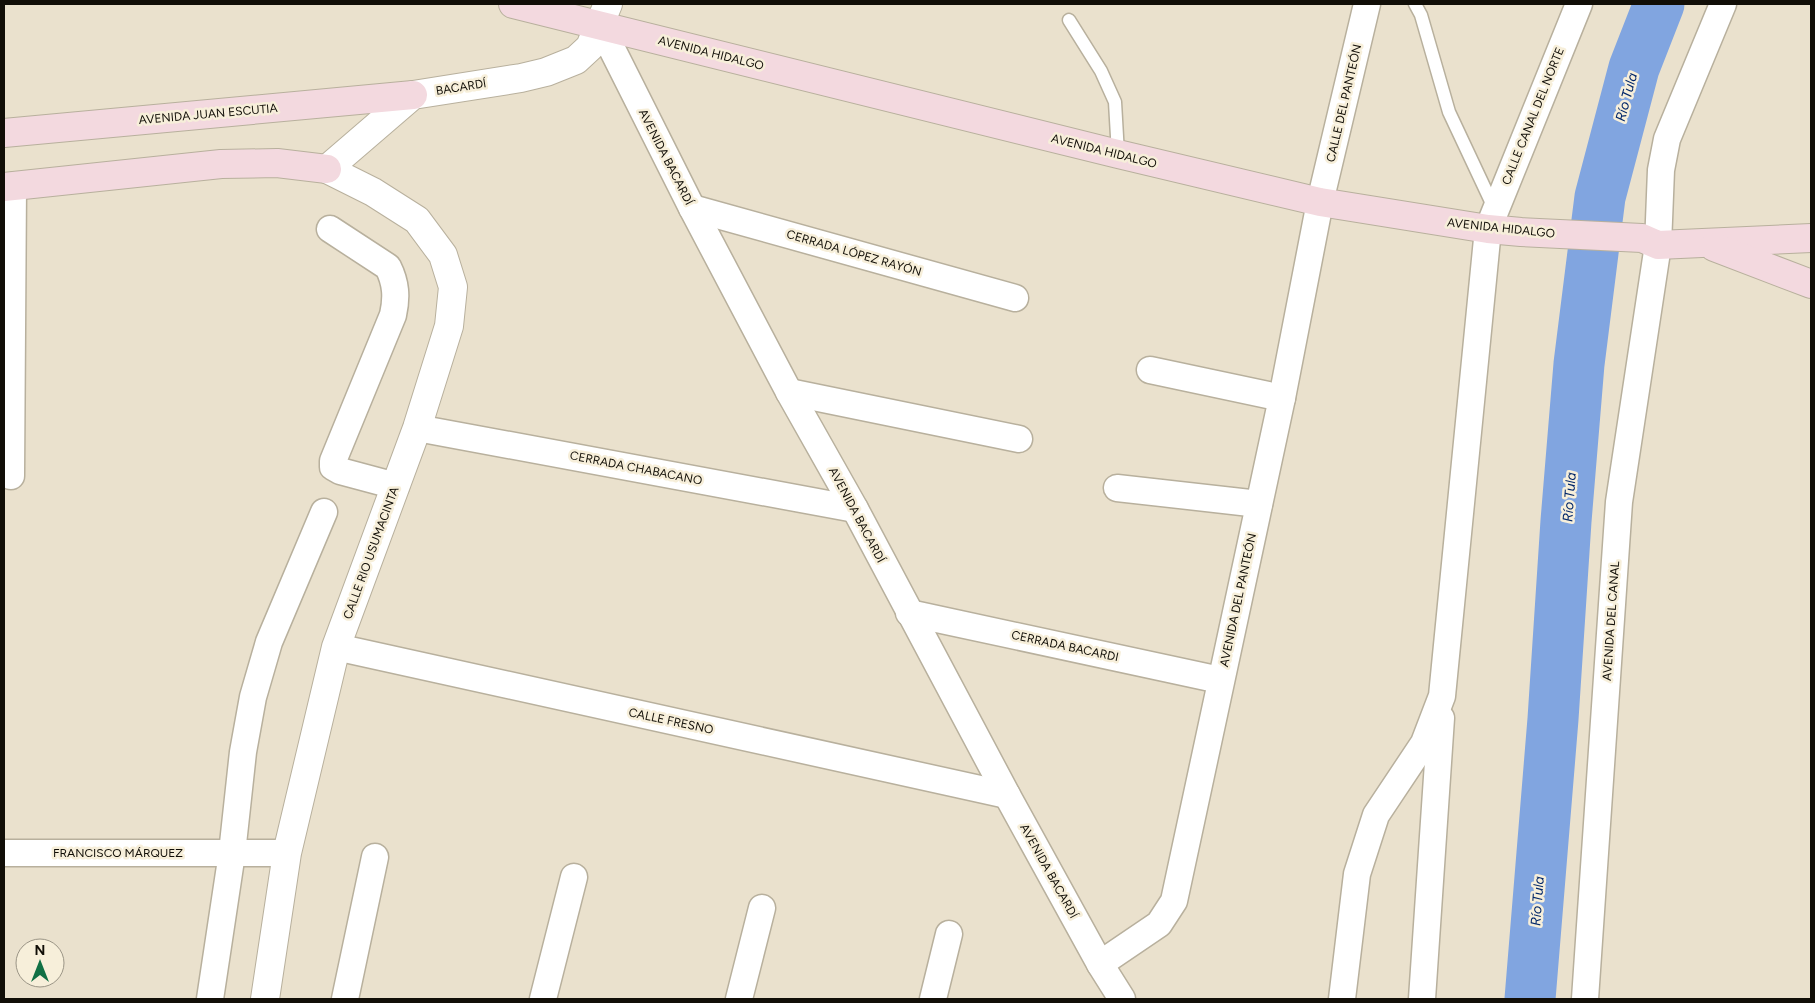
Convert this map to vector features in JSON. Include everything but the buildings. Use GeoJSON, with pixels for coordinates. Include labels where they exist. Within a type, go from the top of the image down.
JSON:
{"type":"FeatureCollection","features":[{"type":"Feature","properties":{"kind":"main road","name":"AVENIDA HIDALGO"},"geometry":{"type":"LineString","coordinates":[[513,4],[604,14],[1118,154],[1320,202],[1491,219],[1521,232],[1650,242],[1811,238]]}},
{"type":"Feature","properties":{"kind":"main road","name":"AVENIDA JUAN ESCUTIA"},"geometry":{"type":"LineString","coordinates":[[4,133],[413,94]]}},
{"type":"Feature","properties":{"kind":"main road"},"geometry":{"type":"LineString","coordinates":[[8,186],[221,164],[276,163],[327,168]]}},
{"type":"Feature","properties":{"kind":"main road","name":"AVENIDA HIDALGO"},"geometry":{"type":"LineString","coordinates":[[1703,242],[1811,284]]}},
{"type":"Feature","properties":{"kind":"street","name":"CALLE DEL PANTEÓN"},"geometry":{"type":"LineString","coordinates":[[1320,202],[1367,4]]}},
{"type":"Feature","properties":{"kind":"street","name":"CALLE CANAL DEL NORTE"},"geometry":{"type":"LineString","coordinates":[[1442,696],[1491,219],[1579,4]]}},
{"type":"Feature","properties":{"kind":"street","name":"AVENIDA DEL CANAL"},"geometry":{"type":"LineString","coordinates":[[1584,999],[1619,502],[1650,242],[1667,139],[1723,4]]}},
{"type":"Feature","properties":{"kind":"street","name":"BACARDÍ"},"geometry":{"type":"LineString","coordinates":[[413,94],[521,78],[546,72],[576,60],[590,47],[604,14]]}},
{"type":"Feature","properties":{"kind":"street","name":"AVENIDA BACARDÍ"},"geometry":{"type":"LineString","coordinates":[[604,14],[692,208],[789,392],[854,509],[1007,795],[1100,964],[1122,999]]}},
{"type":"Feature","properties":{"kind":"street"},"geometry":{"type":"LineString","coordinates":[[327,168],[413,94]]}},
{"type":"Feature","properties":{"kind":"street","name":"CALLE RIO USUMACINTA"},"geometry":{"type":"LineString","coordinates":[[265,999],[287,853],[336,647],[417,428],[449,326],[453,287],[443,255],[417,220],[373,192],[327,168]]}},
{"type":"Feature","properties":{"kind":"street"},"geometry":{"type":"LineString","coordinates":[[8,186],[11,476]]}},
{"type":"Feature","properties":{"kind":"street","name":"AVENIDA DEL PANTEÓN"},"geometry":{"type":"LineString","coordinates":[[1100,964],[1159,924],[1174,901],[1282,398],[1320,202]]}},
{"type":"Feature","properties":{"kind":"street","name":"CERRADA LÓPEZ RAYÓN"},"geometry":{"type":"LineString","coordinates":[[692,208],[1015,298]]}},
{"type":"Feature","properties":{"kind":"street"},"geometry":{"type":"LineString","coordinates":[[330,228],[388,267],[393,277],[396,302],[393,315],[333,461],[333,467],[340,471],[396,486]]}},
{"type":"Feature","properties":{"kind":"street"},"geometry":{"type":"LineString","coordinates":[[1150,370],[1282,398]]}},
{"type":"Feature","properties":{"kind":"street"},"geometry":{"type":"LineString","coordinates":[[789,392],[1019,439]]}},
{"type":"Feature","properties":{"kind":"street","name":"CERRADA CHABACANO"},"geometry":{"type":"LineString","coordinates":[[417,428],[854,509]]}},
{"type":"Feature","properties":{"kind":"street"},"geometry":{"type":"LineString","coordinates":[[1117,488],[1258,504]]}},
{"type":"Feature","properties":{"kind":"street"},"geometry":{"type":"LineString","coordinates":[[210,999],[232,853],[243,752],[254,696],[269,642],[324,512]]}},
{"type":"Feature","properties":{"kind":"street","name":"CERRADA BACARDI"},"geometry":{"type":"LineString","coordinates":[[909,613],[1220,680]]}},
{"type":"Feature","properties":{"kind":"street","name":"CALLE FRESNO"},"geometry":{"type":"LineString","coordinates":[[336,647],[1007,795]]}},
{"type":"Feature","properties":{"kind":"street"},"geometry":{"type":"LineString","coordinates":[[1342,999],[1357,874],[1376,815],[1424,743],[1442,696]]}},
{"type":"Feature","properties":{"kind":"street"},"geometry":{"type":"LineString","coordinates":[[1422,999],[1442,696]]}},
{"type":"Feature","properties":{"kind":"street","name":"FRANCISCO MÁRQUEZ"},"geometry":{"type":"LineString","coordinates":[[4,853],[287,853]]}},
{"type":"Feature","properties":{"kind":"street"},"geometry":{"type":"LineString","coordinates":[[345,999],[375,857]]}},
{"type":"Feature","properties":{"kind":"street"},"geometry":{"type":"LineString","coordinates":[[543,999],[574,877]]}},
{"type":"Feature","properties":{"kind":"street"},"geometry":{"type":"LineString","coordinates":[[739,999],[762,908]]}},
{"type":"Feature","properties":{"kind":"street"},"geometry":{"type":"LineString","coordinates":[[933,999],[949,934]]}},
{"type":"Feature","properties":{"kind":"lane"},"geometry":{"type":"LineString","coordinates":[[1415,4],[1449,112],[1491,219]]}},
{"type":"Feature","properties":{"kind":"lane"},"geometry":{"type":"LineString","coordinates":[[1069,20],[1101,71],[1115,102],[1118,154]]}},
{"type":"Feature","properties":{"kind":"waterway","name":"Río Tula"},"geometry":{"type":"LineString","coordinates":[[1530,999],[1579,364],[1600,197],[1634,68],[1659,4]]}}]}
